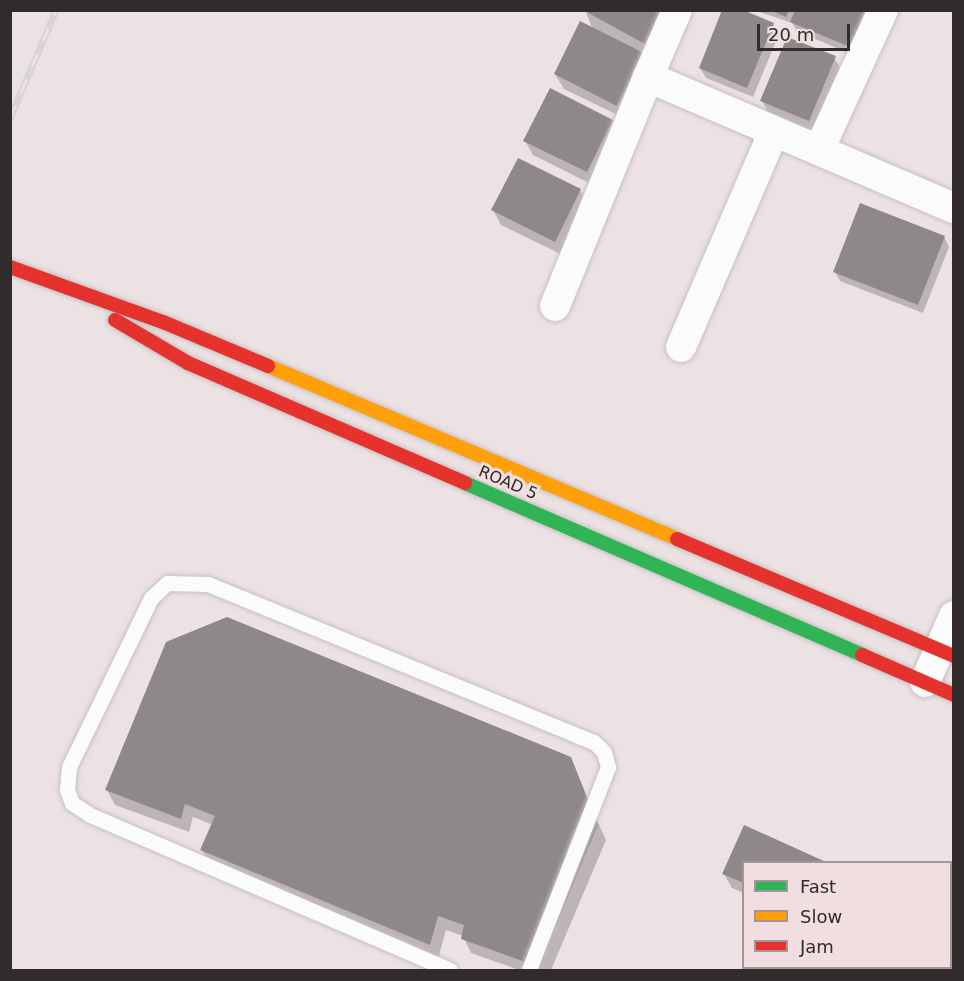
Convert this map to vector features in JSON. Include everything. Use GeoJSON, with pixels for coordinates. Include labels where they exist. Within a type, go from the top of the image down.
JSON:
{"type":"FeatureCollection","features":[{"type":"Feature","properties":{"kind":"street"},"geometry":{"type":"LineString","coordinates":[[555,306],[677,10]]}},
{"type":"Feature","properties":{"kind":"street"},"geometry":{"type":"LineString","coordinates":[[819,150],[883,10]]}},
{"type":"Feature","properties":{"kind":"street"},"geometry":{"type":"LineString","coordinates":[[648,77],[954,208]]}},
{"type":"Feature","properties":{"kind":"street"},"geometry":{"type":"LineString","coordinates":[[681,347],[774,131]]}},
{"type":"Feature","properties":{"kind":"street","name":"ROAD 5"},"geometry":{"type":"LineString","coordinates":[[10,267],[57,286],[163,322],[946,653]]}},
{"type":"Feature","properties":{"kind":"street","name":"ROAD 5"},"geometry":{"type":"LineString","coordinates":[[57,286],[188,363],[954,695]]}},
{"type":"Feature","properties":{"kind":"street"},"geometry":{"type":"LineString","coordinates":[[925,682],[946,653],[954,616]]}},
{"type":"Feature","properties":{"kind":"lane"},"geometry":{"type":"LineString","coordinates":[[450,970],[101,820],[72,803],[68,790],[69,767],[151,598],[168,583],[208,584],[594,742],[604,752],[608,766],[529,970]]}},
{"type":"Feature","properties":{"kind":"building"},"geometry":{"type":"Polygon","coordinates":[[[583,10],[662,10],[645,44],[583,10]]]}},
{"type":"Feature","properties":{"kind":"building"},"geometry":{"type":"Polygon","coordinates":[[[722,10],[743,10],[774,23],[747,88],[699,68],[722,10]]]}},
{"type":"Feature","properties":{"kind":"building"},"geometry":{"type":"Polygon","coordinates":[[[770,10],[789,10],[786,17],[770,10]]]}},
{"type":"Feature","properties":{"kind":"building"},"geometry":{"type":"Polygon","coordinates":[[[795,10],[865,10],[850,47],[790,22],[795,10]]]}},
{"type":"Feature","properties":{"kind":"building"},"geometry":{"type":"Polygon","coordinates":[[[580,21],[644,53],[617,106],[554,74],[580,21]]]}},
{"type":"Feature","properties":{"kind":"building"},"geometry":{"type":"Polygon","coordinates":[[[787,37],[836,56],[809,121],[760,101],[787,37]]]}},
{"type":"Feature","properties":{"kind":"building"},"geometry":{"type":"Polygon","coordinates":[[[550,88],[613,120],[587,172],[523,141],[550,88]]]}},
{"type":"Feature","properties":{"kind":"building"},"geometry":{"type":"Polygon","coordinates":[[[518,158],[581,189],[555,242],[491,210],[518,158]]]}},
{"type":"Feature","properties":{"kind":"building"},"geometry":{"type":"Polygon","coordinates":[[[860,203],[945,236],[918,305],[833,272],[860,203]]]}},
{"type":"Feature","properties":{"kind":"building"},"geometry":{"type":"Polygon","coordinates":[[[227,617],[571,757],[598,825],[539,967],[461,939],[464,925],[438,916],[430,945],[200,850],[215,816],[185,804],[181,819],[105,790],[166,642],[227,617]]]}},
{"type":"Feature","properties":{"kind":"building"},"geometry":{"type":"Polygon","coordinates":[[[744,825],[824,861],[742,861],[742,882],[722,874],[744,825]]]}},
{"type":"Feature","properties":{"kind":"railway"},"geometry":{"type":"LineString","coordinates":[[10,118],[56,10]]}},
{"type":"Feature","properties":{"kind":"traffic: fast"},"geometry":{"type":"LineString","coordinates":[[465,483],[862,655]]}},
{"type":"Feature","properties":{"kind":"traffic: slow"},"geometry":{"type":"LineString","coordinates":[[268,366],[677,539]]}},
{"type":"Feature","properties":{"kind":"traffic: jam"},"geometry":{"type":"LineString","coordinates":[[10,267],[163,322],[268,366]]}},
{"type":"Feature","properties":{"kind":"traffic: jam"},"geometry":{"type":"LineString","coordinates":[[115,320],[188,363],[465,483]]}},
{"type":"Feature","properties":{"kind":"traffic: jam"},"geometry":{"type":"LineString","coordinates":[[677,539],[954,656]]}},
{"type":"Feature","properties":{"kind":"traffic: jam"},"geometry":{"type":"LineString","coordinates":[[862,655],[954,695]]}}]}
